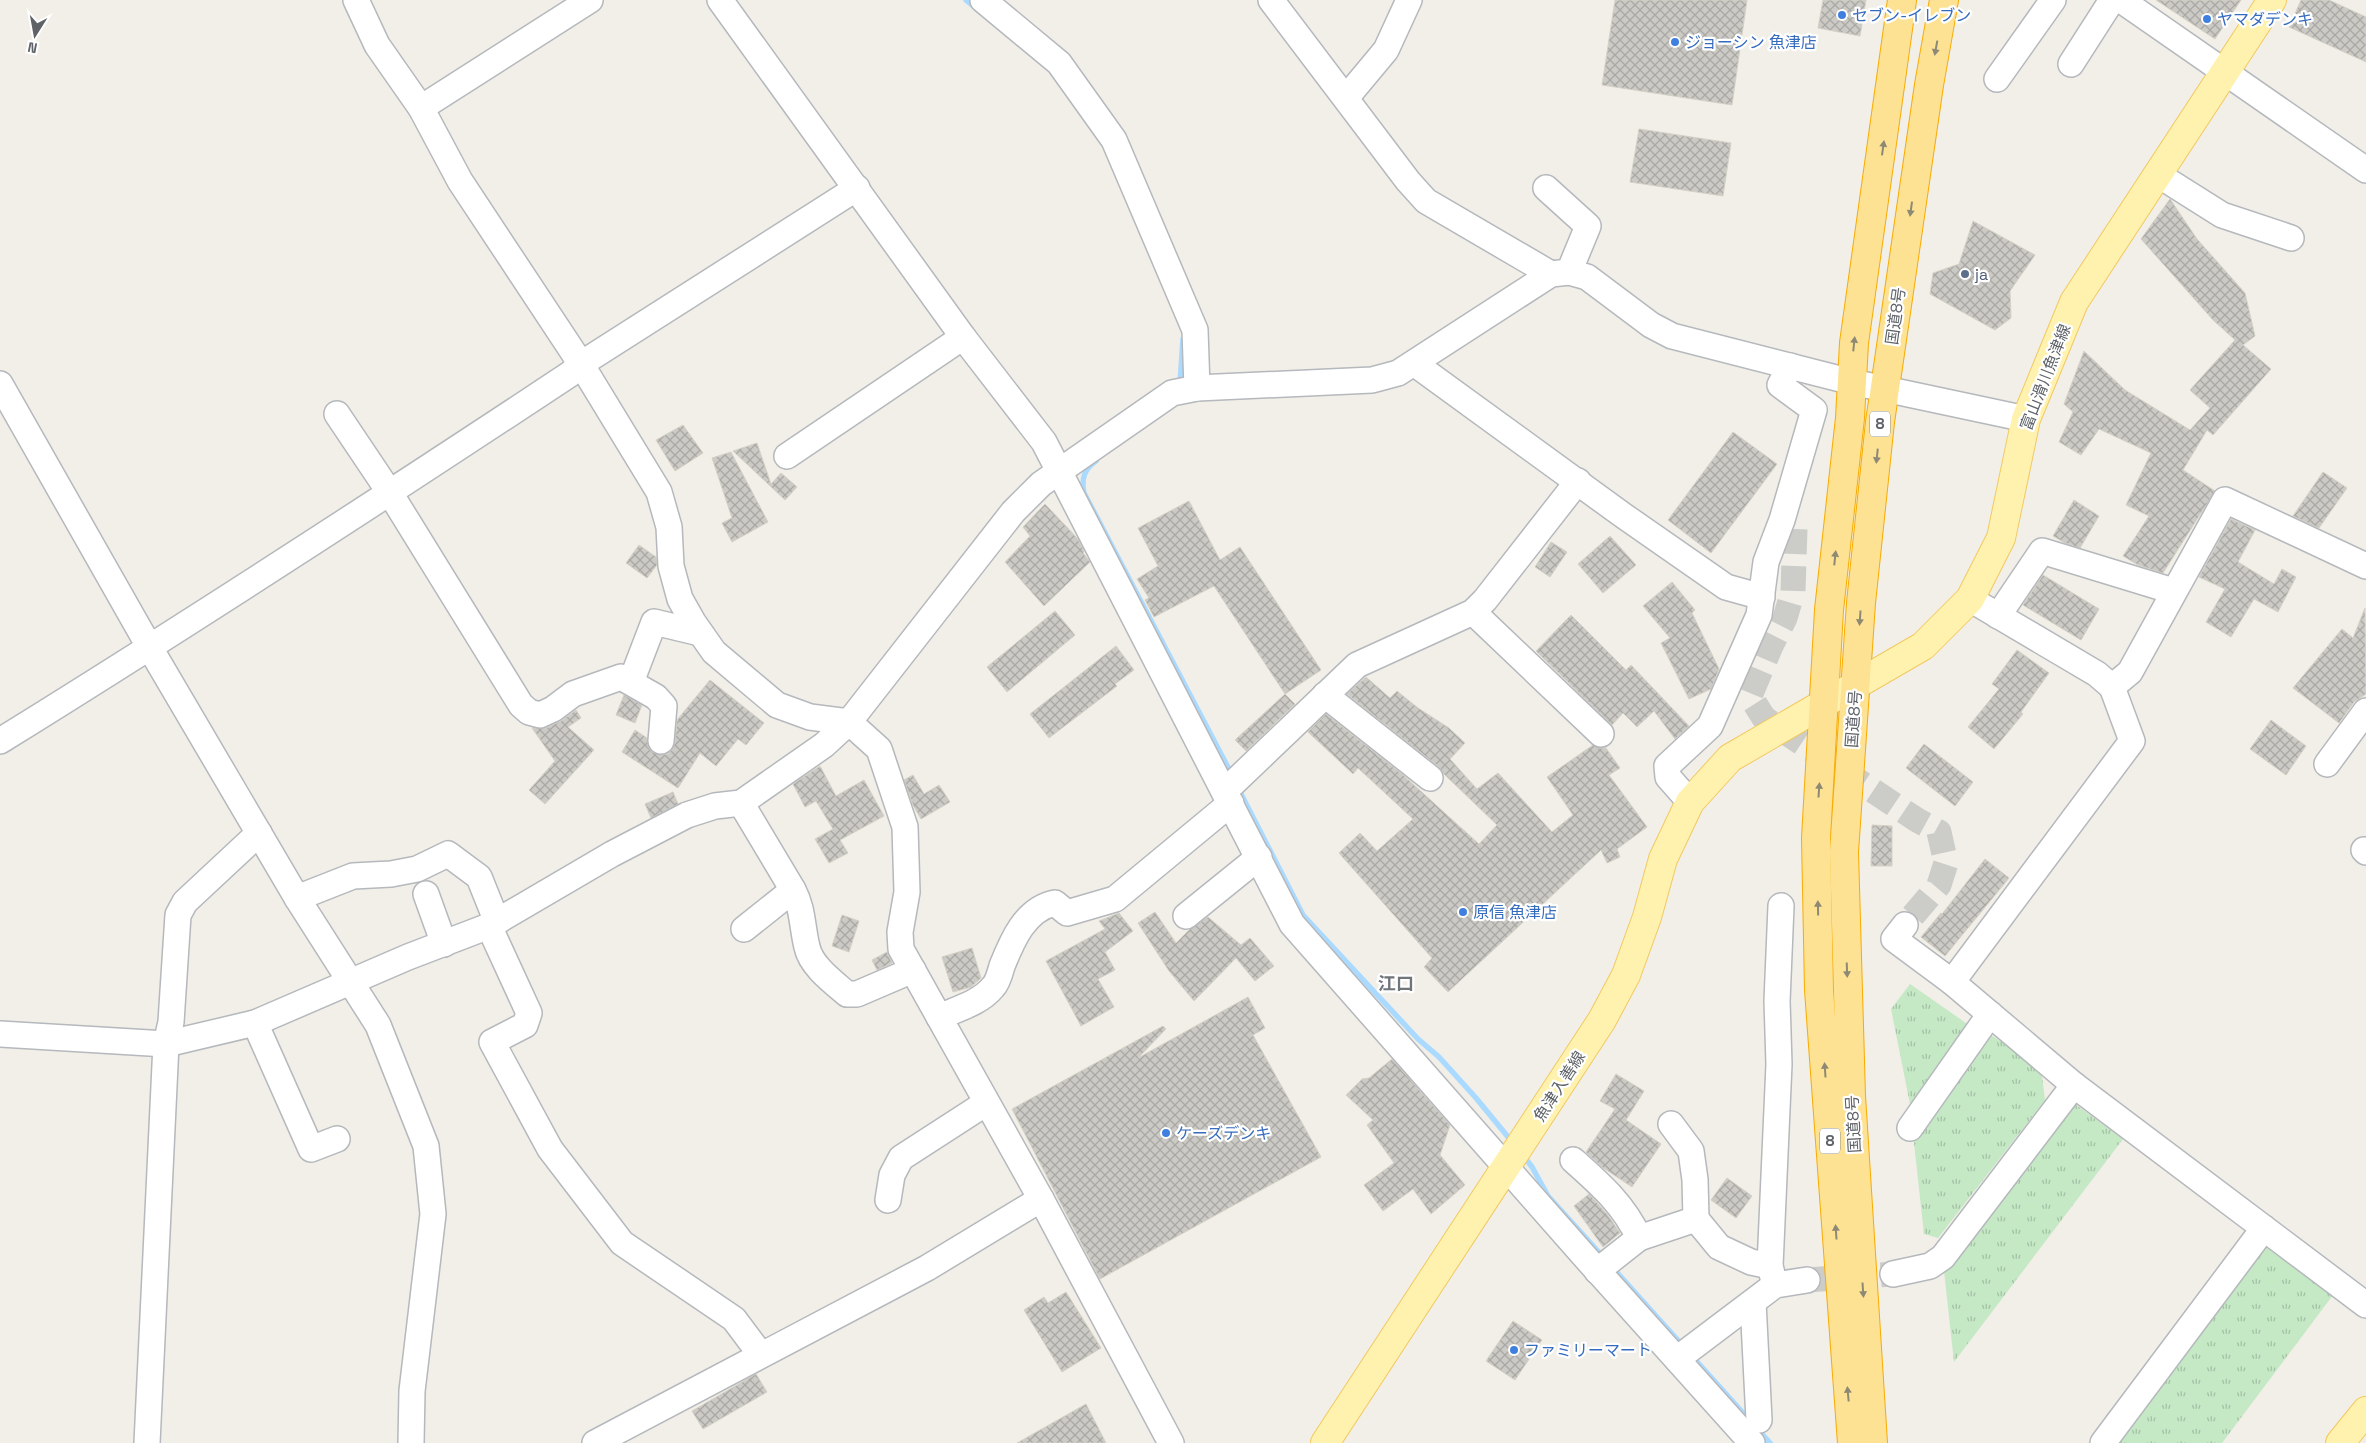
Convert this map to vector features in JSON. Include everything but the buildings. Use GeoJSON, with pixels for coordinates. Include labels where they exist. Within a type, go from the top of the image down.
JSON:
{"type":"FeatureCollection","features":[{"type":"Feature","properties":{"kind":"highway","name":"国道8号"},"geometry":{"type":"LineString","coordinates":[[1852,1443],[1819,990],[1816,838],[1829,610],[1852,382],[1854,343],[1902,0]]}},
{"type":"Feature","properties":{"kind":"highway","name":"国道8号"},"geometry":{"type":"LineString","coordinates":[[1873,1443],[1851,1096],[1844,852],[1861,603],[1884,388],[1944,0]]}},
{"type":"Feature","properties":{"kind":"main road","name":"富山滑川魚津線"},"geometry":{"type":"LineString","coordinates":[[1777,733],[1855,684],[1923,646],[1970,599],[2001,538],[2026,419],[2074,302],[2272,0]]}},
{"type":"Feature","properties":{"kind":"main road","name":"魚津入善線"},"geometry":{"type":"LineString","coordinates":[[1325,1443],[1602,1020],[1626,976],[1647,917],[1663,859],[1690,802],[1730,758],[1777,733]]}},
{"type":"Feature","properties":{"kind":"main road"},"geometry":{"type":"LineString","coordinates":[[2340,1443],[2366,1411]]}},
{"type":"Feature","properties":{"kind":"street"},"geometry":{"type":"LineString","coordinates":[[356,0],[377,45],[421,108],[460,181],[581,364],[660,492],[670,527],[671,566],[680,599],[700,633],[714,652],[777,705],[810,717],[849,722],[879,749],[905,827],[907,892],[900,932],[901,949],[1041,1199],[1171,1443]]}},
{"type":"Feature","properties":{"kind":"street"},"geometry":{"type":"LineString","coordinates":[[421,108],[555,9],[590,0]]}},
{"type":"Feature","properties":{"kind":"street"},"geometry":{"type":"LineString","coordinates":[[720,0],[963,337],[1044,442],[1292,924],[1677,1359],[1756,1432]]}},
{"type":"Feature","properties":{"kind":"street"},"geometry":{"type":"LineString","coordinates":[[1271,0],[1408,181],[1426,200],[1560,273],[1587,277],[1650,325],[1672,336],[1852,382],[2026,419]]}},
{"type":"Feature","properties":{"kind":"street"},"geometry":{"type":"LineString","coordinates":[[1346,98],[1386,50],[1409,0]]}},
{"type":"Feature","properties":{"kind":"street"},"geometry":{"type":"LineString","coordinates":[[1997,79],[2053,0]]}},
{"type":"Feature","properties":{"kind":"street"},"geometry":{"type":"LineString","coordinates":[[2071,64],[2112,0]]}},
{"type":"Feature","properties":{"kind":"street"},"geometry":{"type":"LineString","coordinates":[[2121,0],[2366,170]]}},
{"type":"Feature","properties":{"kind":"street"},"geometry":{"type":"LineString","coordinates":[[987,1],[1059,63],[1114,140],[1196,330],[1197,388]]}},
{"type":"Feature","properties":{"kind":"street"},"geometry":{"type":"LineString","coordinates":[[2157,174],[2222,215],[2291,238]]}},
{"type":"Feature","properties":{"kind":"street"},"geometry":{"type":"LineString","coordinates":[[0,741],[150,648],[390,493],[570,374],[581,364],[857,188]]}},
{"type":"Feature","properties":{"kind":"street"},"geometry":{"type":"LineString","coordinates":[[0,1034],[166,1044],[256,1023],[493,924],[679,818],[714,806],[741,803],[824,745],[849,722],[1013,512],[1041,484],[1172,392],[1197,388],[1372,380],[1398,374],[1560,273],[1588,226],[1546,188]]}},
{"type":"Feature","properties":{"kind":"street"},"geometry":{"type":"LineString","coordinates":[[787,456],[963,337]]}},
{"type":"Feature","properties":{"kind":"street"},"geometry":{"type":"LineString","coordinates":[[1414,364],[1726,587],[1762,597]]}},
{"type":"Feature","properties":{"kind":"street"},"geometry":{"type":"LineString","coordinates":[[1690,802],[1668,777],[1667,766],[1710,726],[1759,615],[1766,562],[1788,524],[1814,410],[1780,385],[1790,366]]}},
{"type":"Feature","properties":{"kind":"street"},"geometry":{"type":"LineString","coordinates":[[0,384],[150,648],[259,834],[297,898],[378,1025],[426,1146],[433,1214],[412,1391],[412,1443]]}},
{"type":"Feature","properties":{"kind":"street"},"geometry":{"type":"LineString","coordinates":[[337,414],[390,493],[521,705],[529,712],[540,714],[553,709],[573,694],[621,677],[656,697],[664,706],[661,741]]}},
{"type":"Feature","properties":{"kind":"street"},"geometry":{"type":"LineString","coordinates":[[939,1017],[967,1005],[988,993],[995,985],[1019,929],[1036,912],[1055,903],[1067,912],[1115,899],[1228,797],[1324,695],[1357,665],[1473,612],[1485,600],[1578,481]]}},
{"type":"Feature","properties":{"kind":"street"},"geometry":{"type":"LineString","coordinates":[[2112,687],[2130,672],[2173,591],[2225,500],[2366,566]]}},
{"type":"Feature","properties":{"kind":"street"},"geometry":{"type":"LineString","coordinates":[[1998,616],[2042,552],[2173,591]]}},
{"type":"Feature","properties":{"kind":"street"},"geometry":{"type":"LineString","coordinates":[[1952,982],[2132,741],[2112,687],[2097,674],[1970,599]]}},
{"type":"Feature","properties":{"kind":"street"},"geometry":{"type":"LineString","coordinates":[[1473,612],[1601,734]]}},
{"type":"Feature","properties":{"kind":"street"},"geometry":{"type":"LineString","coordinates":[[631,682],[654,622],[700,633]]}},
{"type":"Feature","properties":{"kind":"street"},"geometry":{"type":"LineString","coordinates":[[1324,695],[1430,778]]}},
{"type":"Feature","properties":{"kind":"street"},"geometry":{"type":"LineString","coordinates":[[2327,764],[2366,711]]}},
{"type":"Feature","properties":{"kind":"street"},"geometry":{"type":"LineString","coordinates":[[741,803],[799,901],[807,949],[814,962],[847,994],[857,994],[913,970]]}},
{"type":"Feature","properties":{"kind":"street"},"geometry":{"type":"LineString","coordinates":[[147,1443],[166,1044],[171,1022],[178,915],[185,902],[259,834]]}},
{"type":"Feature","properties":{"kind":"street"},"geometry":{"type":"LineString","coordinates":[[297,898],[353,876],[391,874],[416,869],[448,854],[479,877],[493,924],[529,1013],[525,1026],[492,1042],[550,1149],[622,1243],[734,1319],[761,1355]]}},
{"type":"Feature","properties":{"kind":"street"},"geometry":{"type":"LineString","coordinates":[[1186,916],[1258,857]]}},
{"type":"Feature","properties":{"kind":"street"},"geometry":{"type":"LineString","coordinates":[[744,929],[793,890]]}},
{"type":"Feature","properties":{"kind":"street"},"geometry":{"type":"LineString","coordinates":[[426,894],[444,944]]}},
{"type":"Feature","properties":{"kind":"street"},"geometry":{"type":"LineString","coordinates":[[1677,1359],[1753,1302],[1773,1275],[1779,1064],[1777,1001],[1781,906]]}},
{"type":"Feature","properties":{"kind":"street"},"geometry":{"type":"LineString","coordinates":[[1905,926],[1894,939],[1952,982],[2074,1084],[2366,1304]]}},
{"type":"Feature","properties":{"kind":"street"},"geometry":{"type":"LineString","coordinates":[[1910,1128],[1990,1014]]}},
{"type":"Feature","properties":{"kind":"street"},"geometry":{"type":"LineString","coordinates":[[256,1023],[311,1149],[337,1139]]}},
{"type":"Feature","properties":{"kind":"street"},"geometry":{"type":"LineString","coordinates":[[1893,1274],[1930,1266],[1943,1257],[2074,1084]]}},
{"type":"Feature","properties":{"kind":"street"},"geometry":{"type":"LineString","coordinates":[[888,1200],[892,1176],[901,1158],[986,1103]]}},
{"type":"Feature","properties":{"kind":"street"},"geometry":{"type":"LineString","coordinates":[[1671,1124],[1691,1151],[1695,1180],[1696,1219],[1719,1247],[1773,1275],[1807,1280]]}},
{"type":"Feature","properties":{"kind":"street"},"geometry":{"type":"LineString","coordinates":[[1573,1160],[1605,1189],[1629,1217],[1639,1238]]}},
{"type":"Feature","properties":{"kind":"street"},"geometry":{"type":"LineString","coordinates":[[606,1440],[761,1355],[927,1268],[1041,1199]]}},
{"type":"Feature","properties":{"kind":"street"},"geometry":{"type":"LineString","coordinates":[[1597,1270],[1639,1238],[1696,1219]]}},
{"type":"Feature","properties":{"kind":"street"},"geometry":{"type":"LineString","coordinates":[[2103,1443],[2264,1228]]}},
{"type":"Feature","properties":{"kind":"street"},"geometry":{"type":"LineString","coordinates":[[1753,1302],[1756,1432]]}},
{"type":"Feature","properties":{"kind":"green space"},"geometry":{"type":"Polygon","coordinates":[[[1910,984],[1973,1028],[1913,1119],[1891,1009],[1910,984]]]}},
{"type":"Feature","properties":{"kind":"green space"},"geometry":{"type":"Polygon","coordinates":[[[1988,1033],[2041,1068],[2045,1100],[1938,1238],[1924,1234],[1913,1134],[1988,1033]]]}},
{"type":"Feature","properties":{"kind":"green space"},"geometry":{"type":"Polygon","coordinates":[[[2072,1102],[2123,1139],[1954,1362],[1944,1271],[2072,1102]]]}},
{"type":"Feature","properties":{"kind":"green space"},"geometry":{"type":"Polygon","coordinates":[[[2263,1239],[2333,1295],[2222,1443],[2111,1443],[2263,1239]]]}},
{"type":"Feature","properties":{"kind":"waterway"},"geometry":{"type":"LineString","coordinates":[[966,0],[976,8]]}},
{"type":"Feature","properties":{"kind":"waterway"},"geometry":{"type":"LineString","coordinates":[[1180,384],[1183,339]]}},
{"type":"Feature","properties":{"kind":"waterway"},"geometry":{"type":"LineString","coordinates":[[1096,461],[1084,475],[1084,493],[1232,775]]}},
{"type":"Feature","properties":{"kind":"waterway"},"geometry":{"type":"LineString","coordinates":[[1238,788],[1303,915],[1418,1039],[1439,1057],[1513,1143]]}},
{"type":"Feature","properties":{"kind":"waterway"},"geometry":{"type":"LineString","coordinates":[[1522,1154],[1532,1167],[1548,1196],[1604,1258]]}},
{"type":"Feature","properties":{"kind":"waterway"},"geometry":{"type":"LineString","coordinates":[[1612,1267],[1683,1346]]}},
{"type":"Feature","properties":{"kind":"waterway"},"geometry":{"type":"LineString","coordinates":[[1691,1355],[1770,1443]]}},
{"type":"Feature","properties":{"kind":"tunnel"},"geometry":{"type":"LineString","coordinates":[[1795,529],[1793,591],[1785,618],[1750,696],[1764,718],[1917,820],[1939,832],[1946,863],[1939,885],[1905,925]]}},
{"type":"Feature","properties":{"kind":"tunnel"},"geometry":{"type":"LineString","coordinates":[[1807,1280],[1893,1274]]}},
{"type":"Feature","properties":{"kind":"place","name":"セブン-イレブン"},"geometry":{"type":"Point","coordinates":[1842,15]}},
{"type":"Feature","properties":{"kind":"place","name":"ヤマダデンキ"},"geometry":{"type":"Point","coordinates":[2207,19]}},
{"type":"Feature","properties":{"kind":"place","name":"ジョーシン 魚津店"},"geometry":{"type":"Point","coordinates":[1675,42]}},
{"type":"Feature","properties":{"kind":"place","name":"ja"},"geometry":{"type":"Point","coordinates":[1965,274]}},
{"type":"Feature","properties":{"kind":"place","name":"原信 魚津店"},"geometry":{"type":"Point","coordinates":[1463,912]}},
{"type":"Feature","properties":{"kind":"place","name":"ケーズデンキ"},"geometry":{"type":"Point","coordinates":[1166,1133]}},
{"type":"Feature","properties":{"kind":"place","name":"ファミリーマート"},"geometry":{"type":"Point","coordinates":[1514,1350]}},
{"type":"Feature","properties":{"kind":"district","name":"江口"},"geometry":{"type":"Point","coordinates":[1396,984]}}]}
